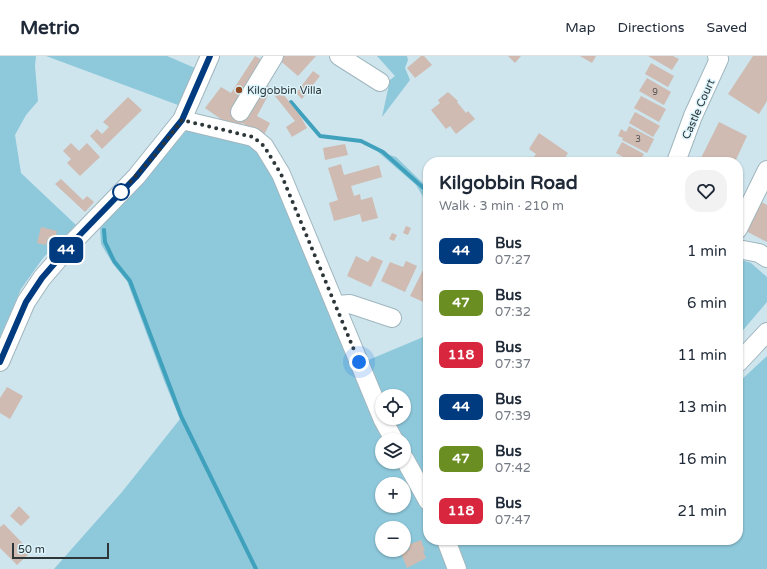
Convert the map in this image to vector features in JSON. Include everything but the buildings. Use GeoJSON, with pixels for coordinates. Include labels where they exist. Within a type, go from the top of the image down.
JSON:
{"type":"FeatureCollection","features":[{"type":"Feature","properties":{"kind":"street"},"geometry":{"type":"LineString","coordinates":[[0,362],[26,302],[42,278],[74,241],[136,177],[182,120],[210,56]]}},
{"type":"Feature","properties":{"kind":"street"},"geometry":{"type":"LineString","coordinates":[[240,112],[274,56]]}},
{"type":"Feature","properties":{"kind":"street"},"geometry":{"type":"LineString","coordinates":[[339,56],[380,82]]}},
{"type":"Feature","properties":{"kind":"street","name":"Castle Court"},"geometry":{"type":"LineString","coordinates":[[678,157],[693,116],[719,59],[717,56]]}},
{"type":"Feature","properties":{"kind":"street"},"geometry":{"type":"LineString","coordinates":[[182,120],[253,137],[264,146],[281,174],[337,305],[383,420],[390,433]]}},
{"type":"Feature","properties":{"kind":"street"},"geometry":{"type":"LineString","coordinates":[[743,219],[767,170]]}},
{"type":"Feature","properties":{"kind":"street"},"geometry":{"type":"LineString","coordinates":[[743,249],[759,253],[767,258]]}},
{"type":"Feature","properties":{"kind":"street"},"geometry":{"type":"LineString","coordinates":[[337,305],[350,304],[392,318]]}},
{"type":"Feature","properties":{"kind":"street"},"geometry":{"type":"LineString","coordinates":[[743,358],[767,332]]}},
{"type":"Feature","properties":{"kind":"street"},"geometry":{"type":"LineString","coordinates":[[410,469],[423,492]]}},
{"type":"Feature","properties":{"kind":"street"},"geometry":{"type":"LineString","coordinates":[[448,545],[457,569]]}},
{"type":"Feature","properties":{"kind":"shaded area"},"geometry":{"type":"Polygon","coordinates":[[[0,56],[36,56],[35,66],[38,101],[26,115],[15,135],[21,173],[76,225],[43,258],[21,289],[0,337],[0,56]]]}},
{"type":"Feature","properties":{"kind":"shaded area"},"geometry":{"type":"Polygon","coordinates":[[[46,56],[167,56],[195,68],[178,105],[46,56]]]}},
{"type":"Feature","properties":{"kind":"shaded area"},"geometry":{"type":"Polygon","coordinates":[[[377,56],[407,56],[408,60],[405,68],[410,80],[382,117],[390,80],[395,76],[377,56]]]}},
{"type":"Feature","properties":{"kind":"shaded area"},"geometry":{"type":"Polygon","coordinates":[[[188,129],[236,136],[267,156],[375,403],[375,425],[384,425],[388,433],[375,433],[375,469],[409,469],[423,482],[423,545],[743,545],[743,378],[767,356],[767,569],[54,569],[122,492],[180,419],[127,281],[113,264],[101,244],[100,228],[188,129]]]}},
{"type":"Feature","properties":{"kind":"shaded area"},"geometry":{"type":"Polygon","coordinates":[[[377,151],[396,157],[423,183],[423,197],[416,185],[377,151]]]}},
{"type":"Feature","properties":{"kind":"shaded area"},"geometry":{"type":"Polygon","coordinates":[[[743,261],[751,263],[767,277],[767,302],[743,330],[743,261]]]}},
{"type":"Feature","properties":{"kind":"shaded area"},"geometry":{"type":"Polygon","coordinates":[[[423,337],[423,481],[411,458],[411,433],[398,433],[394,425],[411,425],[411,389],[379,389],[366,361],[423,337]]]}},
{"type":"Feature","properties":{"kind":"waterway"},"geometry":{"type":"LineString","coordinates":[[291,102],[320,136],[361,141],[383,152],[423,188]]}},
{"type":"Feature","properties":{"kind":"waterway"},"geometry":{"type":"LineString","coordinates":[[104,230],[105,242],[114,261],[130,281],[181,416],[256,569]]}},
{"type":"Feature","properties":{"kind":"bus line","name":"44"},"geometry":{"type":"LineString","coordinates":[[0,362],[26,302],[42,278],[74,241],[136,177],[182,120],[210,56]]}},
{"type":"Feature","properties":{"kind":"place","name":"Kilgobbin Villa"},"geometry":{"type":"Point","coordinates":[239,90]}},
{"type":"Feature","properties":{"kind":"route"},"geometry":{"type":"LineString","coordinates":[[121,192],[156,154],[182,120],[210,127],[232,130],[253,137],[264,146],[281,174],[337,305],[359,362]]}}]}
